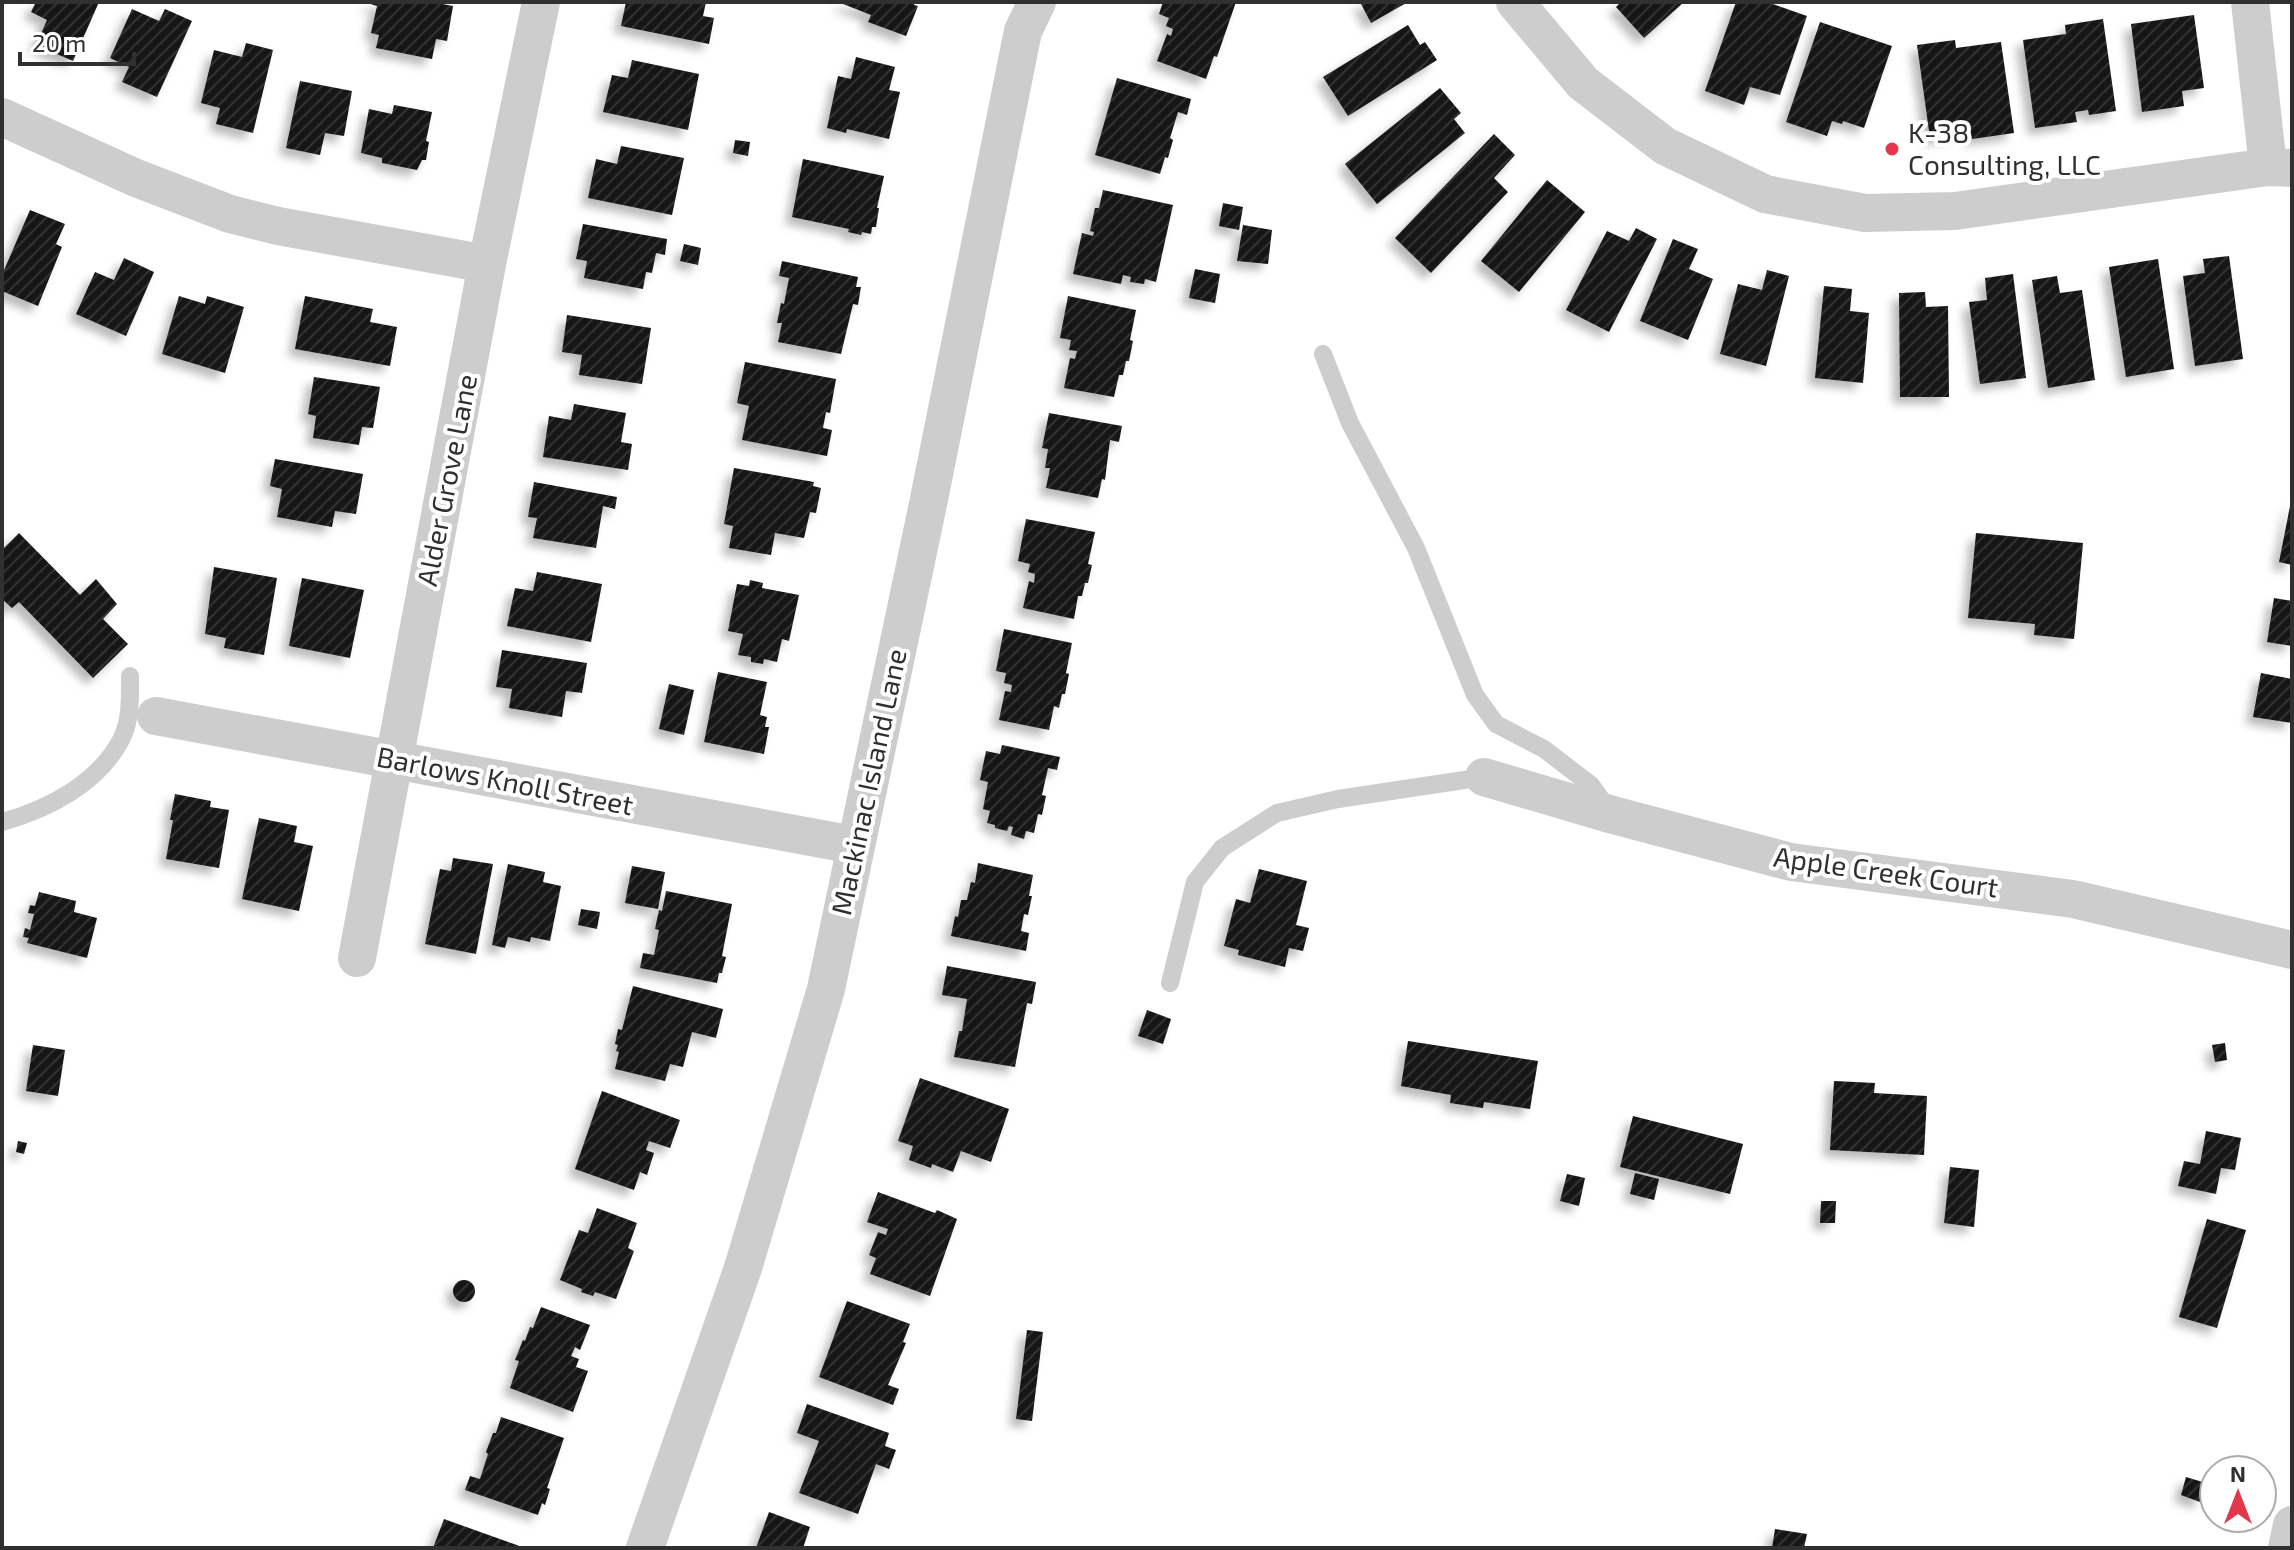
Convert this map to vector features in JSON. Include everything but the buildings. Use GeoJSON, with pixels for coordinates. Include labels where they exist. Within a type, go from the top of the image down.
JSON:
{"type":"FeatureCollection","features":[{"type":"Feature","properties":{"kind":"street","name":"Alder Grove Lane"},"geometry":{"type":"LineString","coordinates":[[357,958],[487,264],[541,2]]}},
{"type":"Feature","properties":{"kind":"street","name":"Mackinac Island Lane"},"geometry":{"type":"LineString","coordinates":[[645,1548],[752,1239],[826,989],[1023,31],[1037,2]]}},
{"type":"Feature","properties":{"kind":"street"},"geometry":{"type":"LineString","coordinates":[[1515,2],[1583,83],[1665,146],[1765,194],[1865,213],[1955,211],[2280,168],[2250,2]]}},
{"type":"Feature","properties":{"kind":"street"},"geometry":{"type":"LineString","coordinates":[[2,117],[136,178],[230,214],[278,226],[487,264]]}},
{"type":"Feature","properties":{"kind":"street","name":"Barlows Knoll Street"},"geometry":{"type":"LineString","coordinates":[[156,716],[854,845]]}},
{"type":"Feature","properties":{"kind":"street","name":"Apple Creek Court"},"geometry":{"type":"LineString","coordinates":[[1484,777],[1791,862],[2073,899],[2292,950]]}},
{"type":"Feature","properties":{"kind":"street"},"geometry":{"type":"LineString","coordinates":[[2287,1548],[2292,1525]]}},
{"type":"Feature","properties":{"kind":"lane"},"geometry":{"type":"LineString","coordinates":[[1323,354],[1350,423],[1416,548],[1475,695],[1496,724],[1544,749],[1591,785],[1613,815]]}},
{"type":"Feature","properties":{"kind":"lane"},"geometry":{"type":"LineString","coordinates":[[2,822],[69,795],[103,764],[123,737],[131,705],[130,676]]}},
{"type":"Feature","properties":{"kind":"lane"},"geometry":{"type":"LineString","coordinates":[[1170,983],[1195,882],[1222,848],[1277,813],[1338,799],[1484,777]]}},
{"type":"Feature","properties":{"kind":"place","name":"K-38 Consulting, LLC"},"geometry":{"type":"Point","coordinates":[1892,149]}}]}
